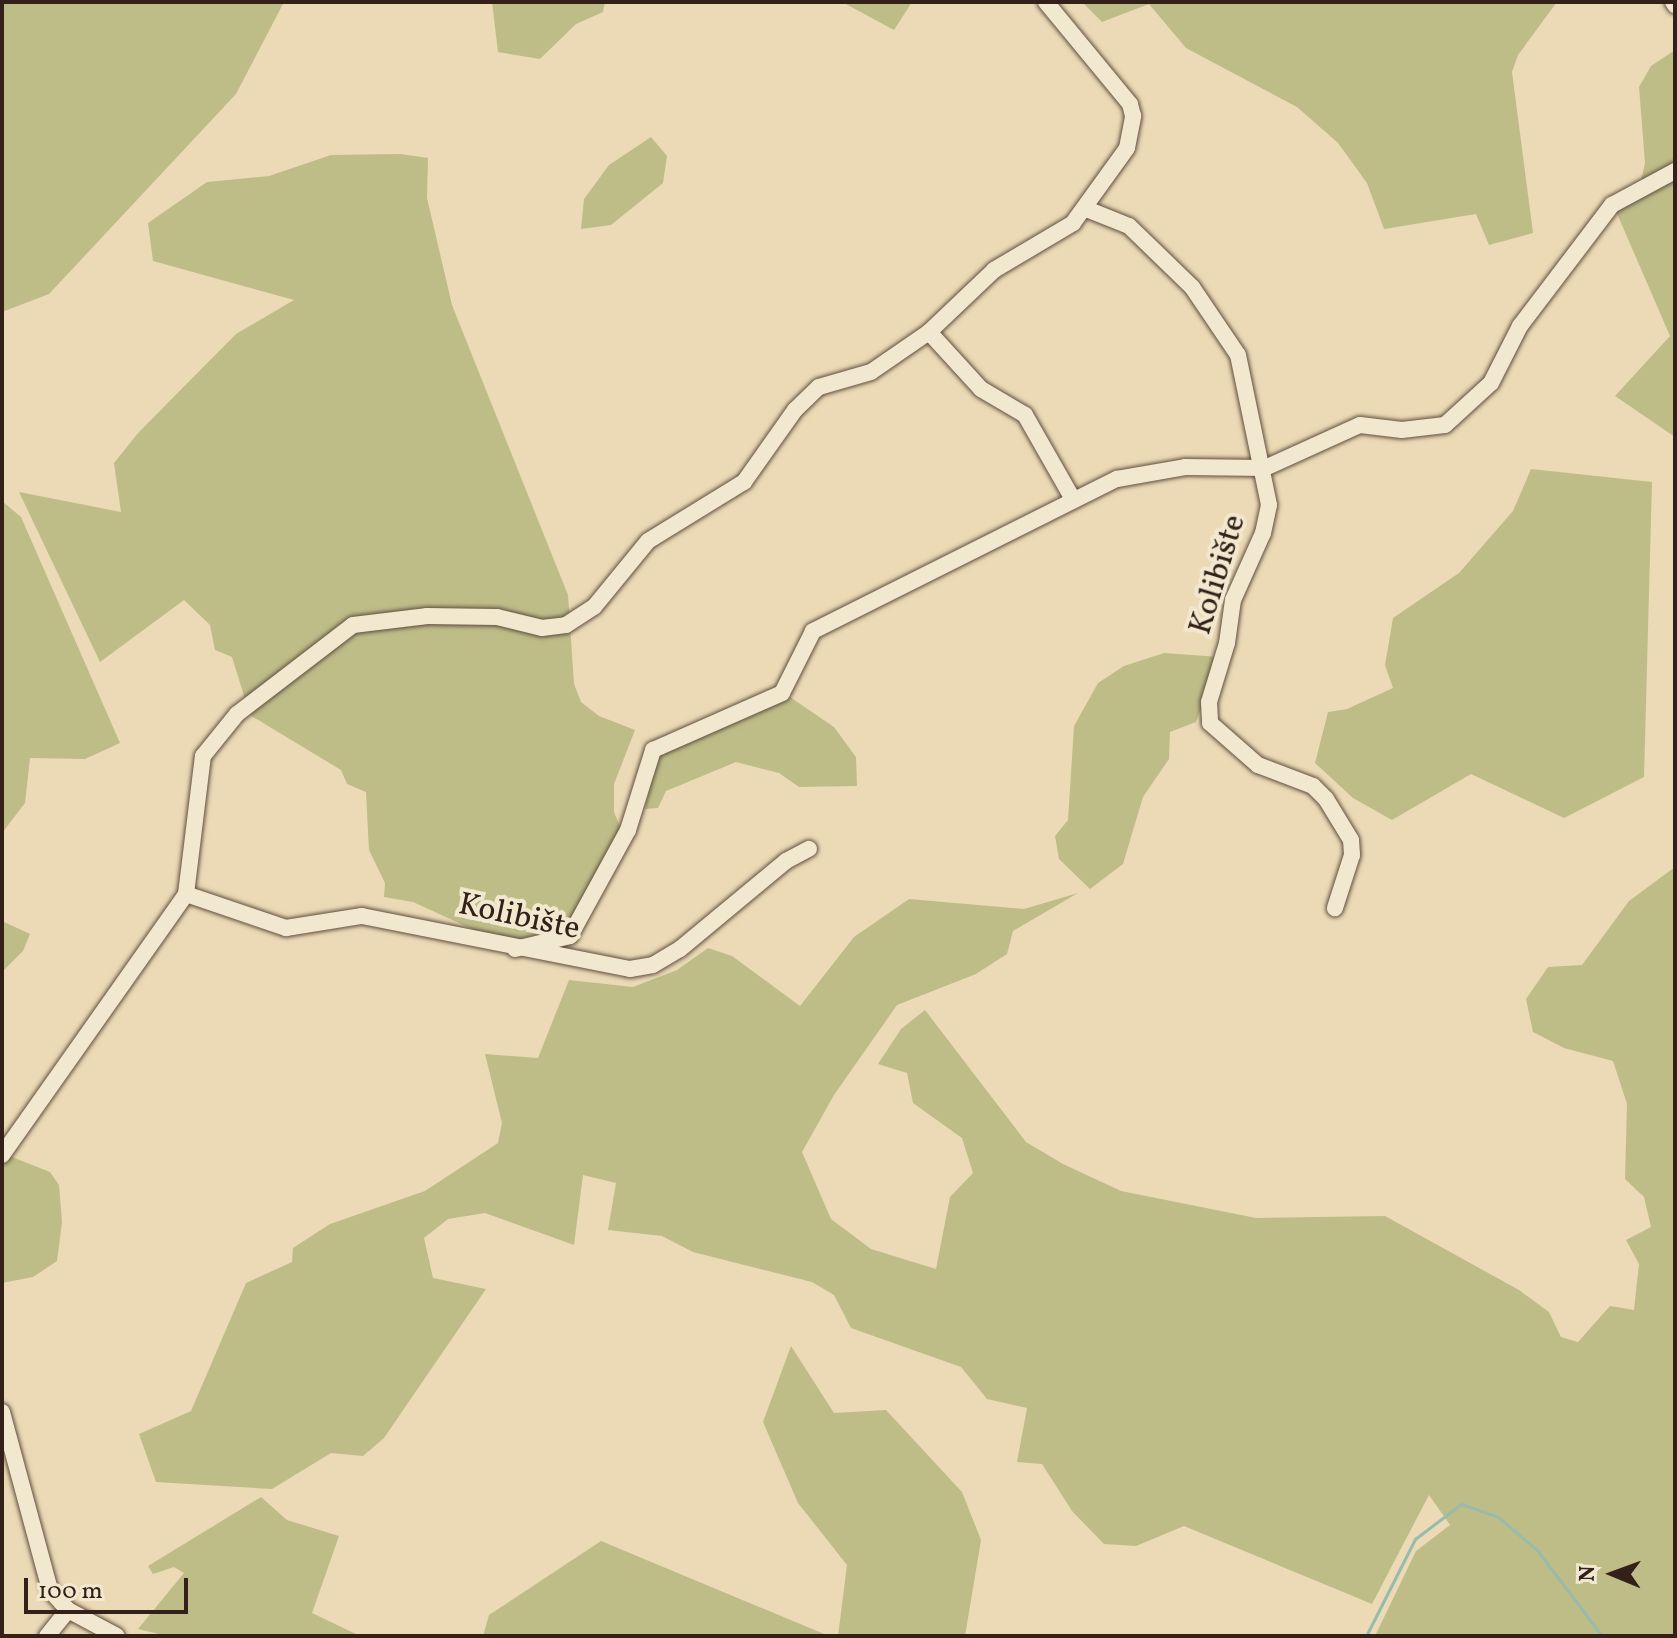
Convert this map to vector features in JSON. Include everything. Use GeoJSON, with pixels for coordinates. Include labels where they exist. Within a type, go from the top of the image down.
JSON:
{"type":"FeatureCollection","features":[{"type":"Feature","properties":{"kind":"street"},"geometry":{"type":"LineString","coordinates":[[2,1155],[186,894],[197,782],[214,737],[237,714],[353,625],[427,616],[497,617],[542,628],[566,625],[594,607],[648,541],[744,482],[795,410],[819,387],[871,372],[929,332],[994,270],[1062,234],[1084,208],[1095,186],[1127,148],[1133,116],[1130,104],[1046,2]]}},
{"type":"Feature","properties":{"kind":"street"},"geometry":{"type":"LineString","coordinates":[[515,949],[570,936],[628,830],[653,750],[782,693],[813,631],[1073,499],[1155,470],[1265,468],[1360,425],[1402,430],[1445,425],[1491,383],[1520,326],[1612,205],[1675,171]]}},
{"type":"Feature","properties":{"kind":"street","name":"Kolibište"},"geometry":{"type":"LineString","coordinates":[[1084,208],[1129,226],[1192,287],[1238,355],[1265,468],[1269,505],[1263,533],[1233,600],[1227,643],[1209,702],[1210,723],[1258,765],[1313,786],[1326,799],[1351,840],[1352,855],[1335,908]]}},
{"type":"Feature","properties":{"kind":"street"},"geometry":{"type":"LineString","coordinates":[[929,332],[981,389],[1025,415],[1073,499]]}},
{"type":"Feature","properties":{"kind":"street","name":"Kolibište"},"geometry":{"type":"LineString","coordinates":[[186,894],[241,917],[286,928],[362,916],[515,949],[630,969],[653,965],[692,941],[786,861],[809,849]]}},
{"type":"Feature","properties":{"kind":"street"},"geometry":{"type":"LineString","coordinates":[[2,1412],[40,1566],[50,1590],[68,1610],[117,1636]]}},
{"type":"Feature","properties":{"kind":"street"},"geometry":{"type":"LineString","coordinates":[[47,1636],[68,1610]]}},
{"type":"Feature","properties":{"kind":"shaded area"},"geometry":{"type":"Polygon","coordinates":[[[2,2],[284,2],[236,94],[49,294],[2,312],[2,2]]]}},
{"type":"Feature","properties":{"kind":"shaded area"},"geometry":{"type":"Polygon","coordinates":[[[492,2],[605,2],[603,12],[576,24],[540,59],[498,52],[492,2]]]}},
{"type":"Feature","properties":{"kind":"shaded area"},"geometry":{"type":"Polygon","coordinates":[[[842,2],[912,2],[894,30],[842,2]]]}},
{"type":"Feature","properties":{"kind":"shaded area"},"geometry":{"type":"Polygon","coordinates":[[[1082,2],[1557,2],[1518,55],[1512,72],[1533,233],[1489,245],[1476,214],[1384,229],[1367,183],[1338,143],[1297,107],[1186,48],[1149,4],[1102,22],[1082,2]]]}},
{"type":"Feature","properties":{"kind":"shaded area"},"geometry":{"type":"Polygon","coordinates":[[[1675,50],[1675,437],[1615,396],[1670,336],[1615,209],[1641,181],[1645,163],[1639,87],[1651,66],[1675,50]]]}},
{"type":"Feature","properties":{"kind":"shaded area"},"geometry":{"type":"Polygon","coordinates":[[[651,137],[667,156],[663,183],[611,225],[581,229],[584,199],[609,165],[651,137]]]}},
{"type":"Feature","properties":{"kind":"shaded area"},"geometry":{"type":"Polygon","coordinates":[[[400,154],[428,158],[427,198],[452,305],[568,595],[574,684],[581,702],[599,716],[635,730],[614,784],[614,812],[623,834],[573,937],[544,944],[485,935],[413,902],[384,897],[385,883],[369,850],[366,792],[347,784],[341,770],[250,715],[232,657],[215,650],[210,625],[184,600],[100,662],[19,492],[121,512],[114,463],[139,432],[236,334],[294,300],[153,261],[148,223],[207,182],[269,176],[331,155],[400,154]]]}},
{"type":"Feature","properties":{"kind":"shaded area"},"geometry":{"type":"Polygon","coordinates":[[[1531,469],[1652,482],[1644,777],[1564,818],[1471,774],[1392,820],[1353,798],[1315,763],[1328,712],[1347,709],[1393,688],[1385,665],[1393,618],[1459,573],[1513,511],[1531,469]]]}},
{"type":"Feature","properties":{"kind":"shaded area"},"geometry":{"type":"Polygon","coordinates":[[[2,501],[21,517],[120,743],[85,759],[30,758],[25,803],[2,833],[2,501]]]}},
{"type":"Feature","properties":{"kind":"shaded area"},"geometry":{"type":"Polygon","coordinates":[[[1164,653],[1220,657],[1196,722],[1170,732],[1169,759],[1143,797],[1123,864],[1090,889],[1059,859],[1055,836],[1068,820],[1074,726],[1098,683],[1124,666],[1164,653]]]}},
{"type":"Feature","properties":{"kind":"shaded area"},"geometry":{"type":"Polygon","coordinates":[[[787,695],[834,727],[856,757],[857,786],[799,787],[779,773],[736,762],[666,791],[658,808],[645,809],[657,753],[787,695]]]}},
{"type":"Feature","properties":{"kind":"shaded area"},"geometry":{"type":"Polygon","coordinates":[[[1675,867],[1675,1636],[1375,1636],[1416,1551],[1450,1525],[1429,1495],[1372,1604],[1184,1526],[1136,1546],[1104,1544],[1072,1511],[1042,1464],[1017,1462],[1027,1408],[987,1399],[961,1367],[851,1328],[834,1295],[812,1282],[693,1252],[662,1236],[608,1230],[616,1183],[583,1175],[574,1245],[485,1213],[448,1219],[424,1238],[433,1278],[486,1289],[384,1438],[363,1456],[331,1453],[272,1489],[156,1482],[139,1434],[191,1411],[246,1283],[292,1262],[293,1248],[330,1224],[425,1191],[498,1143],[502,1123],[485,1054],[538,1058],[569,980],[633,987],[677,970],[708,948],[732,956],[800,1006],[854,937],[909,899],[1024,909],[1078,893],[1013,931],[1007,954],[976,974],[897,1005],[834,1095],[802,1152],[831,1219],[871,1249],[936,1269],[950,1197],[973,1173],[962,1138],[913,1103],[907,1073],[878,1064],[901,1029],[925,1010],[1026,1142],[1063,1164],[1121,1191],[1256,1218],[1385,1216],[1519,1290],[1549,1312],[1561,1337],[1578,1342],[1610,1306],[1634,1310],[1639,1264],[1626,1240],[1651,1227],[1644,1197],[1625,1179],[1627,1104],[1613,1061],[1564,1048],[1533,1032],[1526,999],[1548,967],[1582,965],[1629,901],[1675,867]]]}},
{"type":"Feature","properties":{"kind":"shaded area"},"geometry":{"type":"Polygon","coordinates":[[[2,921],[30,934],[23,951],[2,972],[2,921]]]}},
{"type":"Feature","properties":{"kind":"shaded area"},"geometry":{"type":"Polygon","coordinates":[[[2,1153],[50,1172],[59,1185],[62,1222],[57,1261],[33,1277],[2,1283],[2,1153]]]}},
{"type":"Feature","properties":{"kind":"shaded area"},"geometry":{"type":"Polygon","coordinates":[[[791,1346],[834,1413],[886,1410],[962,1492],[981,1540],[965,1636],[838,1636],[847,1565],[798,1503],[763,1422],[791,1346]]]}},
{"type":"Feature","properties":{"kind":"shaded area"},"geometry":{"type":"Polygon","coordinates":[[[261,1497],[287,1520],[339,1536],[312,1613],[360,1636],[167,1636],[138,1629],[184,1573],[174,1567],[153,1574],[148,1566],[261,1497]]]}},
{"type":"Feature","properties":{"kind":"shaded area"},"geometry":{"type":"Polygon","coordinates":[[[601,1541],[829,1636],[483,1636],[489,1615],[601,1541]]]}},
{"type":"Feature","properties":{"kind":"waterway"},"geometry":{"type":"LineString","coordinates":[[1366,1636],[1415,1539],[1461,1504],[1498,1517],[1537,1550],[1602,1636]]}}]}
